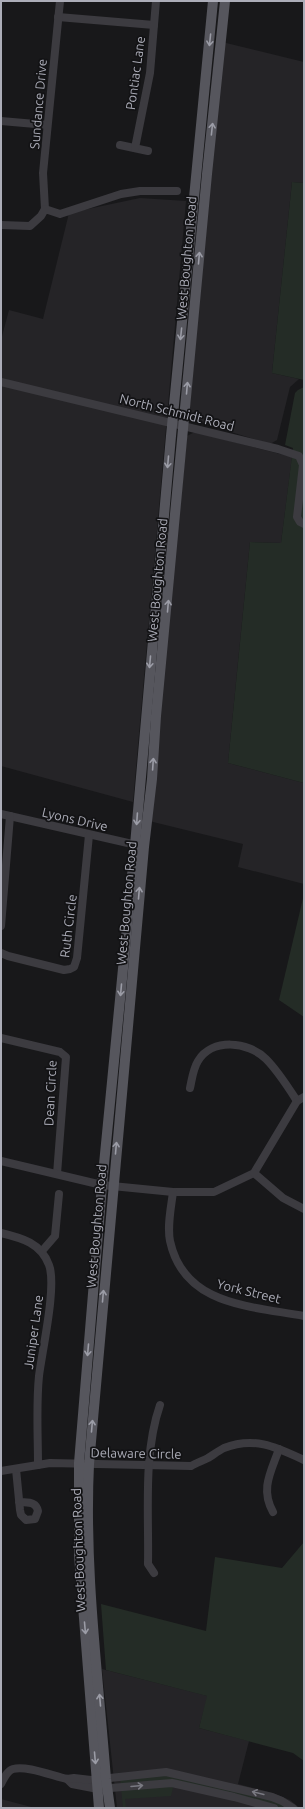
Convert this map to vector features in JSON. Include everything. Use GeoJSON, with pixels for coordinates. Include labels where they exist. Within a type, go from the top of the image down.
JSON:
{"type":"FeatureCollection","features":[{"type":"Feature","properties":{"kind":"main road","name":"West Boughton Road"},"geometry":{"type":"LineString","coordinates":[[99,1808],[102,1784],[84,1464],[107,1186],[139,846],[139,791],[172,424],[214,1]]}},
{"type":"Feature","properties":{"kind":"main road","name":"West Boughton Road"},"geometry":{"type":"LineString","coordinates":[[139,846],[150,794],[225,1]]}},
{"type":"Feature","properties":{"kind":"main road","name":"West Boughton Road"},"geometry":{"type":"LineString","coordinates":[[102,1784],[110,1808]]}},
{"type":"Feature","properties":{"kind":"street","name":"Sundance Drive"},"geometry":{"type":"LineString","coordinates":[[45,209],[43,172],[60,1]]}},
{"type":"Feature","properties":{"kind":"street","name":"Pontiac Lane"},"geometry":{"type":"LineString","coordinates":[[135,148],[150,73],[156,1]]}},
{"type":"Feature","properties":{"kind":"street"},"geometry":{"type":"LineString","coordinates":[[58,18],[154,25]]}},
{"type":"Feature","properties":{"kind":"street"},"geometry":{"type":"LineString","coordinates":[[1,121],[47,125]]}},
{"type":"Feature","properties":{"kind":"street"},"geometry":{"type":"LineString","coordinates":[[120,145],[148,151]]}},
{"type":"Feature","properties":{"kind":"street"},"geometry":{"type":"LineString","coordinates":[[1,226],[30,226],[41,216],[45,209],[60,214],[121,194],[140,191],[177,191]]}},
{"type":"Feature","properties":{"kind":"street","name":"North Schmidt Road"},"geometry":{"type":"LineString","coordinates":[[1,382],[293,453],[299,456],[303,465],[301,504],[297,517],[300,522],[304,524]]}},
{"type":"Feature","properties":{"kind":"street"},"geometry":{"type":"LineString","coordinates":[[139,791],[150,794]]}},
{"type":"Feature","properties":{"kind":"street","name":"Lyons Drive"},"geometry":{"type":"LineString","coordinates":[[1,814],[139,846]]}},
{"type":"Feature","properties":{"kind":"street"},"geometry":{"type":"LineString","coordinates":[[1,926],[10,816]]}},
{"type":"Feature","properties":{"kind":"street","name":"Ruth Circle"},"geometry":{"type":"LineString","coordinates":[[1,953],[64,970],[74,967],[77,958],[89,834]]}},
{"type":"Feature","properties":{"kind":"street","name":"Dean Circle"},"geometry":{"type":"LineString","coordinates":[[1,1038],[60,1052],[66,1057],[57,1174]]}},
{"type":"Feature","properties":{"kind":"street"},"geometry":{"type":"LineString","coordinates":[[1,1161],[107,1186],[173,1192],[214,1192],[254,1173],[301,1099],[265,1058],[248,1047],[239,1044],[227,1045],[203,1054],[197,1062],[190,1088]]}},
{"type":"Feature","properties":{"kind":"street"},"geometry":{"type":"LineString","coordinates":[[254,1173],[283,1198],[304,1209]]}},
{"type":"Feature","properties":{"kind":"street","name":"York Street"},"geometry":{"type":"LineString","coordinates":[[173,1192],[170,1218],[170,1240],[176,1260],[182,1272],[194,1284],[212,1296],[234,1303],[304,1316]]}},
{"type":"Feature","properties":{"kind":"street"},"geometry":{"type":"LineString","coordinates":[[1,1233],[34,1244],[42,1251],[55,1236],[59,1194]]}},
{"type":"Feature","properties":{"kind":"street","name":"Juniper Lane"},"geometry":{"type":"LineString","coordinates":[[38,1465],[39,1378],[52,1283],[50,1265],[42,1251]]}},
{"type":"Feature","properties":{"kind":"street"},"geometry":{"type":"LineString","coordinates":[[154,1573],[148,1564],[149,1464],[154,1421],[160,1405]]}},
{"type":"Feature","properties":{"kind":"street","name":"Delaware Circle"},"geometry":{"type":"LineString","coordinates":[[1,1471],[38,1465],[149,1464],[190,1466],[206,1459],[222,1449],[248,1442],[264,1444],[304,1460]]}},
{"type":"Feature","properties":{"kind":"street"},"geometry":{"type":"LineString","coordinates":[[273,1512],[268,1503],[266,1492],[269,1477],[279,1449]]}},
{"type":"Feature","properties":{"kind":"street"},"geometry":{"type":"LineString","coordinates":[[16,1469],[20,1502]]}},
{"type":"Feature","properties":{"kind":"street"},"geometry":{"type":"LineString","coordinates":[[1,1784],[6,1775],[12,1769],[23,1768],[67,1779],[74,1778],[102,1784],[172,1783],[274,1808]]}},
{"type":"Feature","properties":{"kind":"street"},"geometry":{"type":"LineString","coordinates":[[102,1784],[166,1772],[272,1797],[293,1808]]}},
{"type":"Feature","properties":{"kind":"shaded area"},"geometry":{"type":"Polygon","coordinates":[[[222,42],[304,62],[304,183],[292,182],[272,373],[299,379],[290,387],[277,440],[270,444],[193,420],[189,415],[222,42]]]}},
{"type":"Feature","properties":{"kind":"shaded area"},"geometry":{"type":"Polygon","coordinates":[[[292,182],[304,183],[304,380],[272,373],[292,182]]]}},
{"type":"Feature","properties":{"kind":"shaded area"},"geometry":{"type":"Polygon","coordinates":[[[140,198],[186,201],[133,802],[1,766],[1,340],[9,310],[43,319],[69,213],[140,198]]]}},
{"type":"Feature","properties":{"kind":"shaded area"},"geometry":{"type":"Polygon","coordinates":[[[304,387],[304,783],[228,763],[250,542],[281,543],[293,448],[285,445],[295,393],[304,387]]]}},
{"type":"Feature","properties":{"kind":"shaded area"},"geometry":{"type":"Polygon","coordinates":[[[195,432],[292,457],[281,543],[250,542],[228,763],[304,783],[304,884],[238,867],[243,844],[149,821],[187,436],[195,432]]]}},
{"type":"Feature","properties":{"kind":"shaded area"},"geometry":{"type":"Polygon","coordinates":[[[304,894],[304,1017],[279,1000],[304,894]]]}},
{"type":"Feature","properties":{"kind":"shaded area"},"geometry":{"type":"Polygon","coordinates":[[[304,1542],[304,1761],[293,1753],[199,1728],[207,1696],[106,1670],[101,1604],[206,1631],[215,1557],[282,1568],[304,1542]]]}},
{"type":"Feature","properties":{"kind":"shaded area"},"geometry":{"type":"Polygon","coordinates":[[[102,1669],[208,1696],[199,1728],[249,1741],[238,1784],[273,1793],[290,1800],[300,1808],[117,1808],[102,1669]]]}},
{"type":"Feature","properties":{"kind":"shaded area"},"geometry":{"type":"Polygon","coordinates":[[[166,1772],[237,1788],[293,1808],[273,1808],[174,1784],[171,1796],[125,1799],[126,1808],[123,1808],[120,1777],[166,1772]]]}},
{"type":"Feature","properties":{"kind":"shaded area"},"geometry":{"type":"Polygon","coordinates":[[[1,1799],[35,1808],[1,1808],[1,1799]]]}}]}
